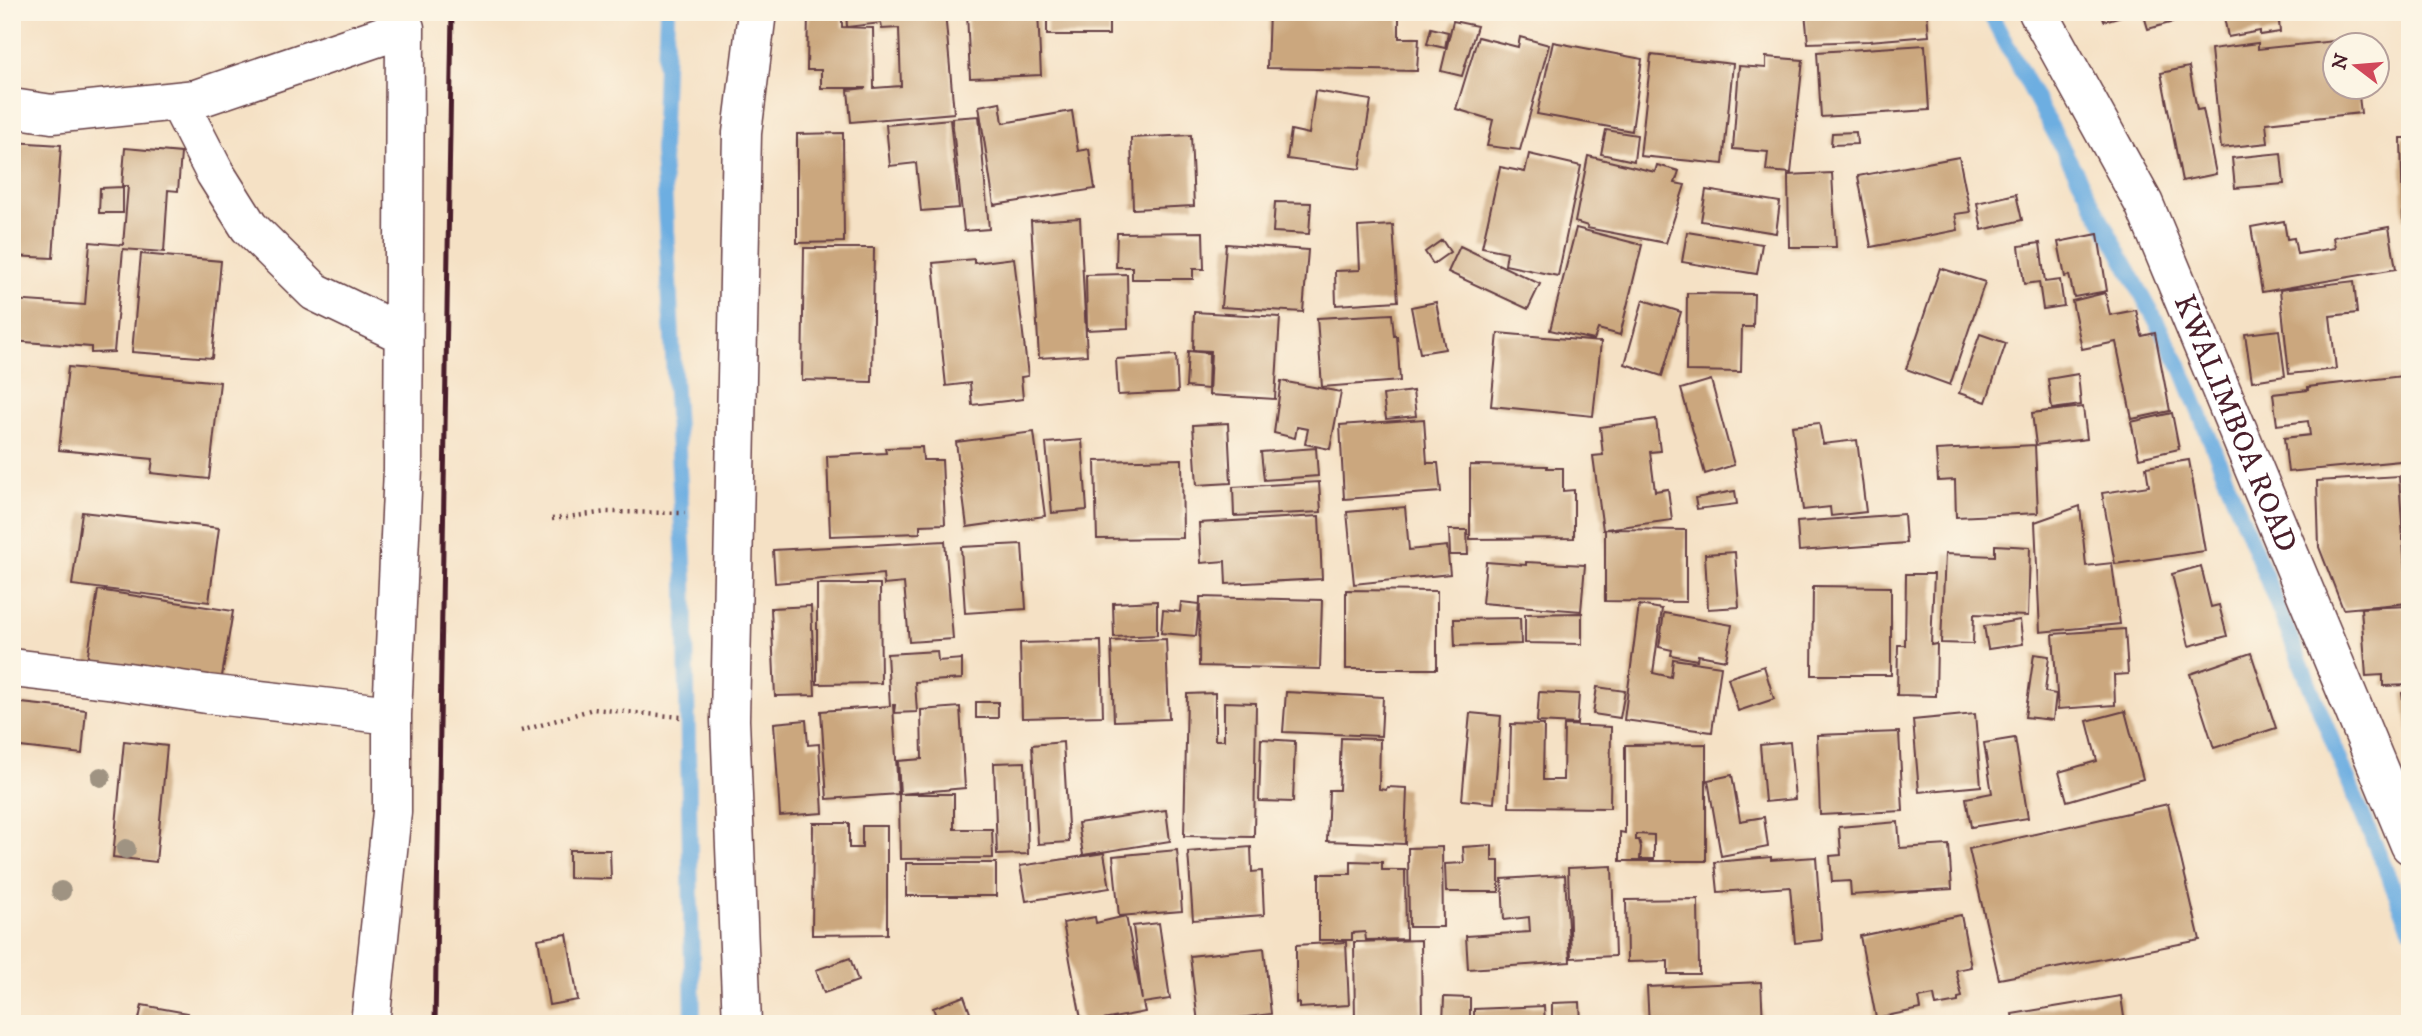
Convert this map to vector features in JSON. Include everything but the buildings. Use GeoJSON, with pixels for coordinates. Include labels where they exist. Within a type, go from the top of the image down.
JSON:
{"type":"FeatureCollection","features":[{"type":"Feature","properties":{"kind":"street"},"geometry":{"type":"LineString","coordinates":[[743,1024],[730,720],[742,133],[757,12]]}},
{"type":"Feature","properties":{"kind":"street","name":"KWALIMBOA ROAD"},"geometry":{"type":"LineString","coordinates":[[2038,12],[2144,204],[2410,845]]}},
{"type":"Feature","properties":{"kind":"street"},"geometry":{"type":"LineString","coordinates":[[12,108],[52,114],[196,99],[405,28],[403,469],[392,715],[391,812],[370,1024]]}},
{"type":"Feature","properties":{"kind":"street"},"geometry":{"type":"LineString","coordinates":[[178,101],[215,173],[249,228],[315,292],[402,334]]}},
{"type":"Feature","properties":{"kind":"street"},"geometry":{"type":"LineString","coordinates":[[12,668],[392,715]]}},
{"type":"Feature","properties":{"kind":"path"},"geometry":{"type":"LineString","coordinates":[[552,519],[607,512],[735,515]]}},
{"type":"Feature","properties":{"kind":"path"},"geometry":{"type":"LineString","coordinates":[[522,731],[593,709],[730,720]]}},
{"type":"Feature","properties":{"kind":"waterway"},"geometry":{"type":"LineString","coordinates":[[667,12],[662,150],[685,581],[693,1024]]}},
{"type":"Feature","properties":{"kind":"waterway"},"geometry":{"type":"LineString","coordinates":[[1989,12],[2180,365],[2410,928]]}},
{"type":"Feature","properties":{"kind":"railway"},"geometry":{"type":"LineString","coordinates":[[435,1024],[452,12]]}}]}
